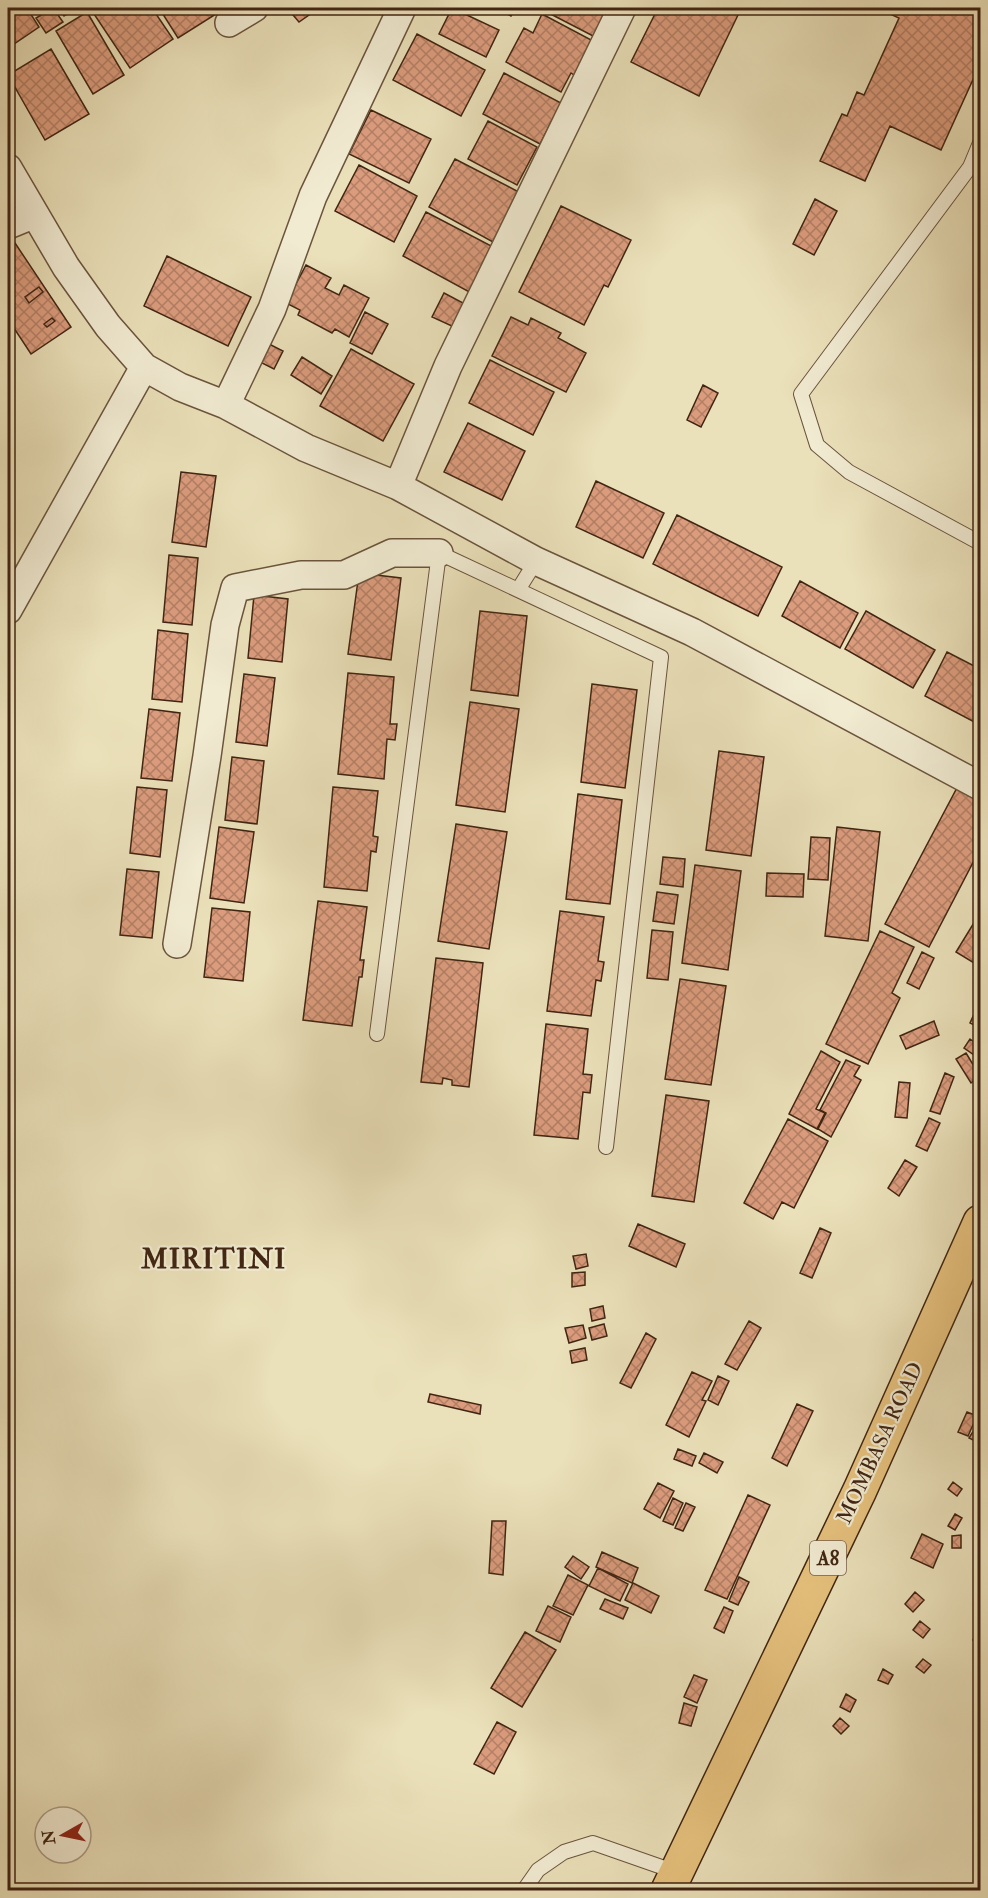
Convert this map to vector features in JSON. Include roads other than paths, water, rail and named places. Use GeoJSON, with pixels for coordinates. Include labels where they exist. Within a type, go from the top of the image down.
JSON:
{"type":"FeatureCollection","features":[{"type":"Feature","properties":{"kind":"highway","name":"MOMBASA ROAD"},"geometry":{"type":"LineString","coordinates":[[672,1881],[860,1490],[981,1222]]}},
{"type":"Feature","properties":{"kind":"street"},"geometry":{"type":"LineString","coordinates":[[229,23],[254,8]]}},
{"type":"Feature","properties":{"kind":"street"},"geometry":{"type":"LineString","coordinates":[[226,405],[272,309],[313,196],[402,8]]}},
{"type":"Feature","properties":{"kind":"street"},"geometry":{"type":"LineString","coordinates":[[398,486],[448,366],[622,8]]}},
{"type":"Feature","properties":{"kind":"street"},"geometry":{"type":"LineString","coordinates":[[8,168],[78,284],[108,326],[144,367],[180,387],[226,405],[306,448],[398,486],[536,561],[692,632],[981,786]]}},
{"type":"Feature","properties":{"kind":"street"},"geometry":{"type":"LineString","coordinates":[[8,225],[35,214]]}},
{"type":"Feature","properties":{"kind":"street"},"geometry":{"type":"LineString","coordinates":[[8,610],[144,367]]}},
{"type":"Feature","properties":{"kind":"street"},"geometry":{"type":"LineString","coordinates":[[177,944],[225,625],[235,588],[301,575],[344,575],[392,553],[439,553]]}},
{"type":"Feature","properties":{"kind":"lane"},"geometry":{"type":"LineString","coordinates":[[981,143],[976,164],[801,394],[817,445],[849,472],[981,543]]}},
{"type":"Feature","properties":{"kind":"lane"},"geometry":{"type":"LineString","coordinates":[[377,1034],[439,553],[661,657],[606,1147]]}},
{"type":"Feature","properties":{"kind":"lane"},"geometry":{"type":"LineString","coordinates":[[518,590],[536,561]]}},
{"type":"Feature","properties":{"kind":"lane"},"geometry":{"type":"LineString","coordinates":[[524,1890],[538,1870],[564,1852],[592,1843],[672,1881]]}},
{"type":"Feature","properties":{"kind":"district","name":"MIRITINI"},"geometry":{"type":"Point","coordinates":[214,1259]}}]}
